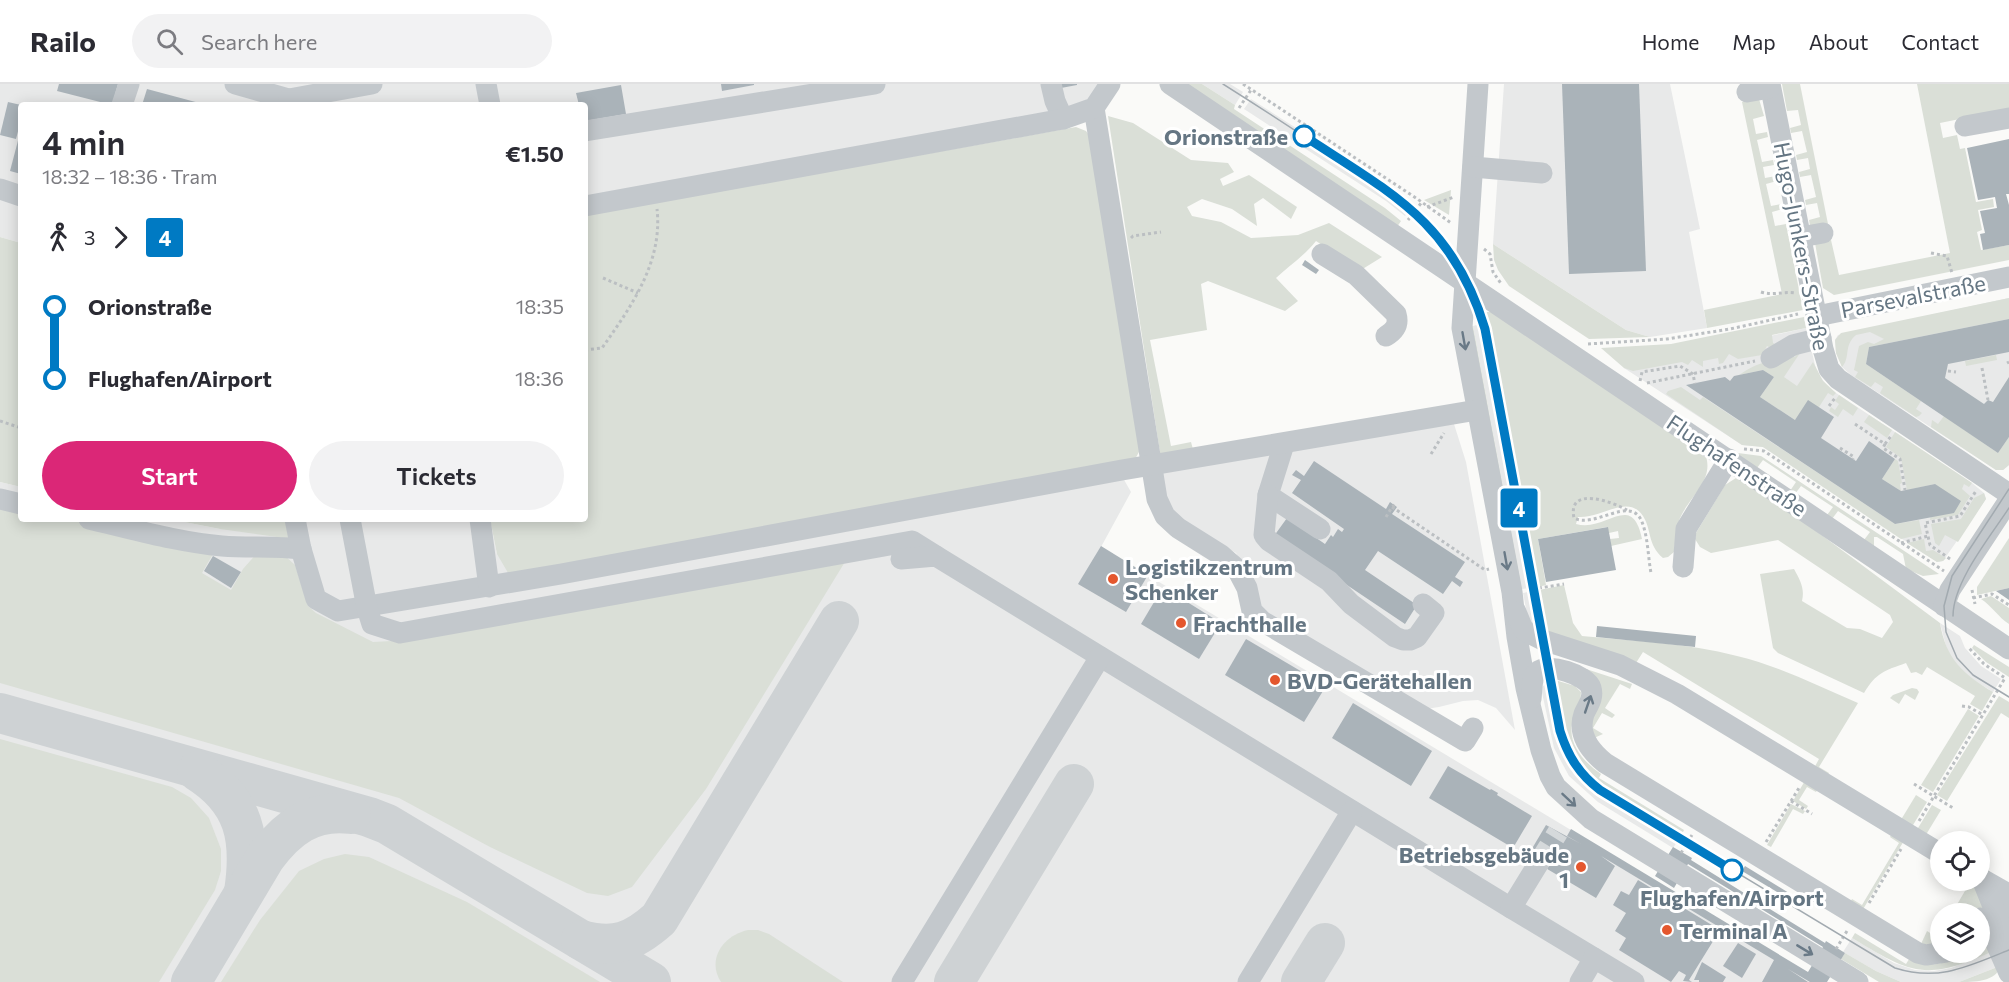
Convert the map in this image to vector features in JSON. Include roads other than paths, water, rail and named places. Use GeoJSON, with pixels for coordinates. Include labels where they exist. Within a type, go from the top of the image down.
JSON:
{"type":"FeatureCollection","features":[{"type":"Feature","properties":{"kind":"street"},"geometry":{"type":"LineString","coordinates":[[123,102],[129,84]]}},
{"type":"Feature","properties":{"kind":"street"},"geometry":{"type":"LineString","coordinates":[[235,84],[288,102],[372,84]]}},
{"type":"Feature","properties":{"kind":"street"},"geometry":{"type":"LineString","coordinates":[[486,84],[489,102]]}},
{"type":"Feature","properties":{"kind":"street"},"geometry":{"type":"LineString","coordinates":[[588,131],[875,84]]}},
{"type":"Feature","properties":{"kind":"street"},"geometry":{"type":"LineString","coordinates":[[1050,84],[1054,101],[1063,119]]}},
{"type":"Feature","properties":{"kind":"street"},"geometry":{"type":"LineString","coordinates":[[588,205],[1063,119],[1094,108],[1110,84]]}},
{"type":"Feature","properties":{"kind":"street","name":"Flughafenstraße"},"geometry":{"type":"LineString","coordinates":[[1170,84],[1465,283],[1732,454],[1944,606],[2009,648]]}},
{"type":"Feature","properties":{"kind":"street"},"geometry":{"type":"LineString","coordinates":[[1478,84],[1462,328],[1514,605],[1516,638],[1530,706],[1550,776],[1556,787],[1591,819],[1858,982]]}},
{"type":"Feature","properties":{"kind":"street"},"geometry":{"type":"LineString","coordinates":[[1748,93],[1770,86]]}},
{"type":"Feature","properties":{"kind":"street","name":"Hugo-Junkers-Straße"},"geometry":{"type":"LineString","coordinates":[[1770,86],[1826,363],[1838,379],[2009,494]]}},
{"type":"Feature","properties":{"kind":"street"},"geometry":{"type":"LineString","coordinates":[[1094,108],[1157,499],[1165,516],[1178,528],[1221,555],[1237,569],[1246,588],[1252,611],[1262,621],[1465,741],[1473,728]]}},
{"type":"Feature","properties":{"kind":"street"},"geometry":{"type":"LineString","coordinates":[[1965,126],[2009,118]]}},
{"type":"Feature","properties":{"kind":"street"},"geometry":{"type":"LineString","coordinates":[[1473,166],[1542,173]]}},
{"type":"Feature","properties":{"kind":"street"},"geometry":{"type":"LineString","coordinates":[[0,189],[18,195]]}},
{"type":"Feature","properties":{"kind":"street"},"geometry":{"type":"LineString","coordinates":[[1801,237],[1823,233]]}},
{"type":"Feature","properties":{"kind":"street"},"geometry":{"type":"LineString","coordinates":[[1329,265],[1356,275],[1396,314],[1398,321],[1396,327],[1386,336]]}},
{"type":"Feature","properties":{"kind":"street","name":"Parsevalstraße"},"geometry":{"type":"LineString","coordinates":[[1817,316],[2009,277]]}},
{"type":"Feature","properties":{"kind":"street","name":"Parsevalstraße"},"geometry":{"type":"LineString","coordinates":[[1771,358],[1793,345],[1821,338]]}},
{"type":"Feature","properties":{"kind":"street"},"geometry":{"type":"LineString","coordinates":[[296,522],[316,599],[338,611],[367,608],[1476,410]]}},
{"type":"Feature","properties":{"kind":"street"},"geometry":{"type":"LineString","coordinates":[[1284,444],[1268,495],[1264,535],[1269,541],[1329,581],[1351,604],[1395,637],[1410,640],[1418,637],[1434,613],[1423,604]]}},
{"type":"Feature","properties":{"kind":"street"},"geometry":{"type":"LineString","coordinates":[[1683,567],[1686,529],[1732,454]]}},
{"type":"Feature","properties":{"kind":"street"},"geometry":{"type":"LineString","coordinates":[[1268,495],[1320,529]]}},
{"type":"Feature","properties":{"kind":"street"},"geometry":{"type":"LineString","coordinates":[[0,499],[18,503]]}},
{"type":"Feature","properties":{"kind":"street"},"geometry":{"type":"LineString","coordinates":[[1944,606],[1950,590],[2009,500]]}},
{"type":"Feature","properties":{"kind":"street"},"geometry":{"type":"LineString","coordinates":[[102,522],[186,541],[223,546],[276,546],[301,549]]}},
{"type":"Feature","properties":{"kind":"street"},"geometry":{"type":"LineString","coordinates":[[351,522],[372,624],[400,633],[912,541],[1634,982]]}},
{"type":"Feature","properties":{"kind":"street"},"geometry":{"type":"LineString","coordinates":[[480,522],[489,586]]}},
{"type":"Feature","properties":{"kind":"street"},"geometry":{"type":"LineString","coordinates":[[901,559],[936,556]]}},
{"type":"Feature","properties":{"kind":"street"},"geometry":{"type":"LineString","coordinates":[[1514,605],[1523,629],[1532,642],[1554,654],[1617,675],[1639,676],[1677,694],[1930,848]]}},
{"type":"Feature","properties":{"kind":"street"},"geometry":{"type":"LineString","coordinates":[[902,982],[1100,657]]}},
{"type":"Feature","properties":{"kind":"street"},"geometry":{"type":"LineString","coordinates":[[1530,706],[1534,676],[1542,670],[1556,669],[1585,679],[1591,687],[1592,694],[1584,716],[1583,733],[1591,750],[1598,757],[1910,949],[1930,954]]}},
{"type":"Feature","properties":{"kind":"street"},"geometry":{"type":"LineString","coordinates":[[1248,982],[1352,811]]}},
{"type":"Feature","properties":{"kind":"street"},"geometry":{"type":"LineString","coordinates":[[1511,908],[1538,864]]}},
{"type":"Feature","properties":{"kind":"street"},"geometry":{"type":"LineString","coordinates":[[1990,886],[2007,901]]}},
{"type":"Feature","properties":{"kind":"street"},"geometry":{"type":"LineString","coordinates":[[1986,891],[2009,946]]}},
{"type":"Feature","properties":{"kind":"street"},"geometry":{"type":"LineString","coordinates":[[1990,930],[2009,973]]}},
{"type":"Feature","properties":{"kind":"street"},"geometry":{"type":"LineString","coordinates":[[1580,982],[1594,958]]}},
{"type":"Feature","properties":{"kind":"tunnel"},"geometry":{"type":"LineString","coordinates":[[1538,864],[1558,832]]}},
{"type":"Feature","properties":{"kind":"tram line"},"geometry":{"type":"LineString","coordinates":[[1223,84],[1363,175],[1409,209],[1429,227],[1461,270],[1474,297],[1485,329],[1560,731],[1567,749],[1586,778],[1600,790],[1895,968],[1911,972],[1940,973],[1967,966],[2009,950]]}},
{"type":"Feature","properties":{"kind":"tram line","name":"4"},"geometry":{"type":"LineString","coordinates":[[1304,136],[1395,196],[1414,212],[1447,248],[1470,286],[1485,329],[1560,731],[1575,765],[1600,790],[1732,870]]}},
{"type":"Feature","properties":{"kind":"tram line"},"geometry":{"type":"LineString","coordinates":[[2009,489],[1952,576],[1944,606],[1946,632],[1957,658],[1973,675],[2009,697]]}},
{"type":"Feature","properties":{"kind":"tram line"},"geometry":{"type":"LineString","coordinates":[[1953,616],[1959,589],[1966,575],[2009,508]]}},
{"type":"Feature","properties":{"kind":"place","name":"Orionstraße"},"geometry":{"type":"Point","coordinates":[1304,136]}},
{"type":"Feature","properties":{"kind":"place","name":"Logistikzentrum Schenker"},"geometry":{"type":"Point","coordinates":[1113,579]}},
{"type":"Feature","properties":{"kind":"place","name":"Frachthalle"},"geometry":{"type":"Point","coordinates":[1181,623]}},
{"type":"Feature","properties":{"kind":"place","name":"BVD-Gerätehallen"},"geometry":{"type":"Point","coordinates":[1275,680]}},
{"type":"Feature","properties":{"kind":"place","name":"Betriebsgebäude 1"},"geometry":{"type":"Point","coordinates":[1581,867]}},
{"type":"Feature","properties":{"kind":"place","name":"Flughafen/Airport"},"geometry":{"type":"Point","coordinates":[1732,870]}},
{"type":"Feature","properties":{"kind":"place","name":"Terminal A"},"geometry":{"type":"Point","coordinates":[1667,930]}}]}
